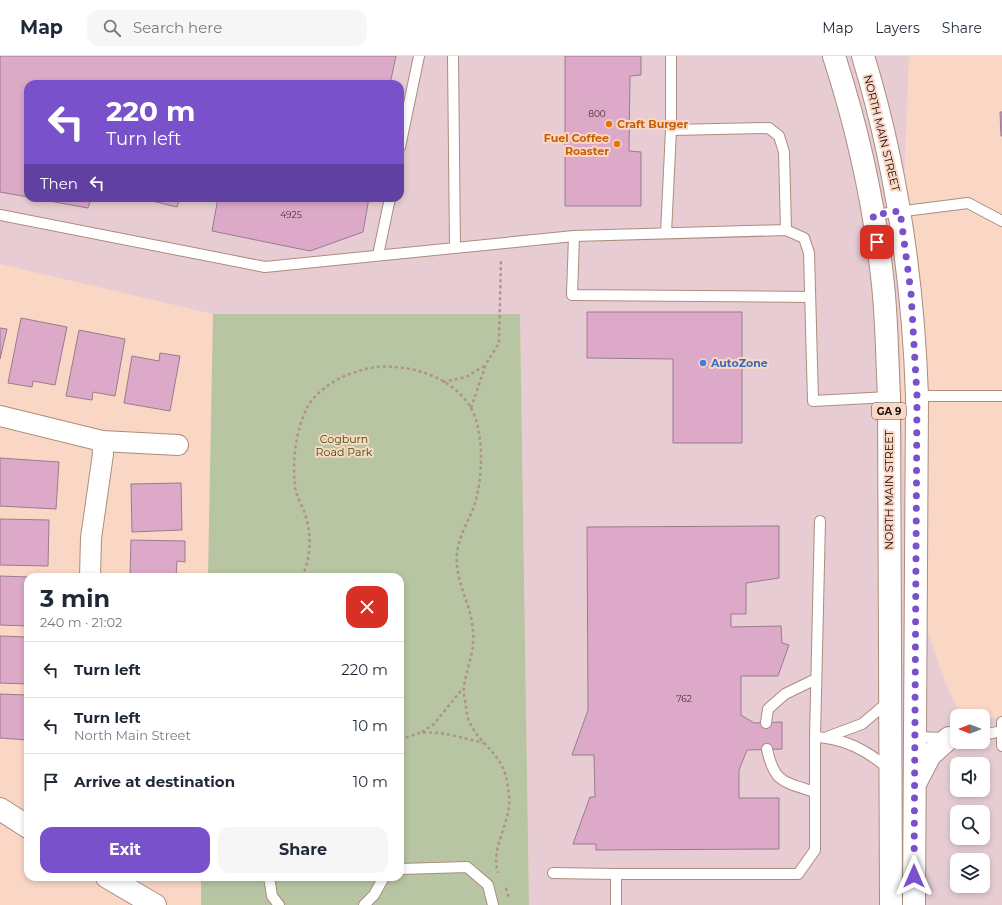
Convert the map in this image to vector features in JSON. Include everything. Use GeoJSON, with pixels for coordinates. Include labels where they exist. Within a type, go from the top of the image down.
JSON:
{"type":"FeatureCollection","features":[{"type":"Feature","properties":{"kind":"main road","name":"NORTH MAIN STREET"},"geometry":{"type":"LineString","coordinates":[[834,56],[856,133],[873,215],[883,285],[889,398],[891,905]]}},
{"type":"Feature","properties":{"kind":"main road","name":"NORTH MAIN STREET"},"geometry":{"type":"LineString","coordinates":[[863,56],[884,133],[900,211],[911,293],[917,396],[914,905]]}},
{"type":"Feature","properties":{"kind":"main road"},"geometry":{"type":"LineString","coordinates":[[915,787],[919,775],[930,755],[950,740]]}},
{"type":"Feature","properties":{"kind":"main road"},"geometry":{"type":"LineString","coordinates":[[0,809],[24,824]]}},
{"type":"Feature","properties":{"kind":"main road"},"geometry":{"type":"LineString","coordinates":[[114,881],[155,905]]}},
{"type":"Feature","properties":{"kind":"street"},"geometry":{"type":"LineString","coordinates":[[0,416],[102,441],[178,445]]}},
{"type":"Feature","properties":{"kind":"street"},"geometry":{"type":"LineString","coordinates":[[90,573],[91,538],[103,454],[102,441]]}},
{"type":"Feature","properties":{"kind":"lane"},"geometry":{"type":"LineString","coordinates":[[404,128],[419,56]]}},
{"type":"Feature","properties":{"kind":"lane"},"geometry":{"type":"LineString","coordinates":[[453,56],[455,248]]}},
{"type":"Feature","properties":{"kind":"lane"},"geometry":{"type":"LineString","coordinates":[[666,234],[671,130],[671,56]]}},
{"type":"Feature","properties":{"kind":"lane"},"geometry":{"type":"LineString","coordinates":[[671,130],[769,128],[779,136],[784,152],[786,230]]}},
{"type":"Feature","properties":{"kind":"lane"},"geometry":{"type":"LineString","coordinates":[[378,255],[389,202]]}},
{"type":"Feature","properties":{"kind":"lane"},"geometry":{"type":"LineString","coordinates":[[873,215],[968,203],[1002,221]]}},
{"type":"Feature","properties":{"kind":"lane"},"geometry":{"type":"LineString","coordinates":[[0,215],[265,267],[574,236],[786,230],[804,238],[809,253],[813,400],[889,398]]}},
{"type":"Feature","properties":{"kind":"lane"},"geometry":{"type":"LineString","coordinates":[[574,236],[572,295],[810,297]]}},
{"type":"Feature","properties":{"kind":"lane"},"geometry":{"type":"LineString","coordinates":[[917,396],[1002,396]]}},
{"type":"Feature","properties":{"kind":"lane"},"geometry":{"type":"LineString","coordinates":[[553,873],[798,874],[815,850],[815,737],[820,521]]}},
{"type":"Feature","properties":{"kind":"lane"},"geometry":{"type":"LineString","coordinates":[[766,723],[768,709],[785,694],[816,678]]}},
{"type":"Feature","properties":{"kind":"lane"},"geometry":{"type":"LineString","coordinates":[[827,738],[862,724],[873,717],[890,699]]}},
{"type":"Feature","properties":{"kind":"lane"},"geometry":{"type":"LineString","coordinates":[[1002,722],[1002,746]]}},
{"type":"Feature","properties":{"kind":"lane"},"geometry":{"type":"LineString","coordinates":[[990,734],[1002,731]]}},
{"type":"Feature","properties":{"kind":"lane"},"geometry":{"type":"LineString","coordinates":[[815,737],[827,738],[856,746],[867,751],[890,771]]}},
{"type":"Feature","properties":{"kind":"lane"},"geometry":{"type":"LineString","coordinates":[[916,738],[950,738]]}},
{"type":"Feature","properties":{"kind":"lane"},"geometry":{"type":"LineString","coordinates":[[766,749],[770,766],[782,781],[815,792]]}},
{"type":"Feature","properties":{"kind":"lane"},"geometry":{"type":"LineString","coordinates":[[404,869],[468,867],[488,885],[493,905]]}},
{"type":"Feature","properties":{"kind":"lane"},"geometry":{"type":"LineString","coordinates":[[616,874],[616,905]]}},
{"type":"Feature","properties":{"kind":"lane"},"geometry":{"type":"LineString","coordinates":[[270,881],[272,896],[279,905]]}},
{"type":"Feature","properties":{"kind":"lane"},"geometry":{"type":"LineString","coordinates":[[364,905],[374,895],[382,881]]}},
{"type":"Feature","properties":{"kind":"path"},"geometry":{"type":"LineString","coordinates":[[471,408],[486,364],[498,343],[502,244]]}},
{"type":"Feature","properties":{"kind":"path"},"geometry":{"type":"LineString","coordinates":[[442,382],[466,377],[486,364]]}},
{"type":"Feature","properties":{"kind":"path"},"geometry":{"type":"LineString","coordinates":[[304,573],[310,543],[306,517],[295,487],[295,455],[301,424],[309,406],[323,389],[344,377],[370,368],[393,366],[416,370],[442,382],[458,392],[471,408],[478,430],[481,462],[480,485],[457,551],[456,570],[474,632],[472,659],[464,687],[468,719],[483,744]]}},
{"type":"Feature","properties":{"kind":"path"},"geometry":{"type":"LineString","coordinates":[[404,738],[421,733],[434,724],[464,687]]}},
{"type":"Feature","properties":{"kind":"path"},"geometry":{"type":"LineString","coordinates":[[421,733],[462,738],[483,744],[498,755],[506,776],[509,806],[500,837],[495,863],[502,880]]}},
{"type":"Feature","properties":{"kind":"path"},"geometry":{"type":"LineString","coordinates":[[505,886],[508,893],[509,905]]}},
{"type":"Feature","properties":{"kind":"shaded area"},"geometry":{"type":"Polygon","coordinates":[[[0,56],[909,56],[899,312],[907,570],[945,682],[958,709],[950,709],[950,749],[990,749],[990,718],[1002,719],[1002,905],[529,905],[520,314],[213,314],[0,264],[0,56]]]}},
{"type":"Feature","properties":{"kind":"green space","name":"Cogburn Road Park"},"geometry":{"type":"Polygon","coordinates":[[[213,314],[520,314],[529,905],[201,905],[201,881],[404,881],[404,573],[208,573],[213,314]]]}},
{"type":"Feature","properties":{"kind":"building"},"geometry":{"type":"Polygon","coordinates":[[[0,56],[396,56],[391,80],[24,80],[24,196],[0,192],[0,56]]]}},
{"type":"Feature","properties":{"kind":"building"},"geometry":{"type":"Polygon","coordinates":[[[565,56],[641,56],[641,75],[630,76],[629,151],[641,152],[641,206],[565,206],[565,56]]]}},
{"type":"Feature","properties":{"kind":"building"},"geometry":{"type":"Polygon","coordinates":[[[1000,112],[1002,112],[1002,136],[1001,136],[1000,112]]]}},
{"type":"Feature","properties":{"kind":"building"},"geometry":{"type":"Polygon","coordinates":[[[55,202],[90,202],[88,208],[55,202]]]}},
{"type":"Feature","properties":{"kind":"building"},"geometry":{"type":"Polygon","coordinates":[[[156,202],[179,202],[177,207],[156,202]]]}},
{"type":"Feature","properties":{"kind":"building"},"geometry":{"type":"Polygon","coordinates":[[[217,202],[368,202],[363,232],[310,251],[212,231],[217,202]]]}},
{"type":"Feature","properties":{"kind":"building"},"geometry":{"type":"Polygon","coordinates":[[[587,312],[742,312],[742,443],[673,443],[673,359],[587,358],[587,312]]]}},
{"type":"Feature","properties":{"kind":"building"},"geometry":{"type":"Polygon","coordinates":[[[21,318],[67,327],[55,385],[33,381],[32,387],[8,383],[21,318]]]}},
{"type":"Feature","properties":{"kind":"building"},"geometry":{"type":"Polygon","coordinates":[[[0,328],[7,329],[0,359],[0,328]]]}},
{"type":"Feature","properties":{"kind":"building"},"geometry":{"type":"Polygon","coordinates":[[[79,330],[125,339],[115,396],[93,392],[92,400],[66,396],[79,330]]]}},
{"type":"Feature","properties":{"kind":"building"},"geometry":{"type":"Polygon","coordinates":[[[160,353],[180,356],[170,411],[124,403],[132,356],[159,361],[160,353]]]}},
{"type":"Feature","properties":{"kind":"building"},"geometry":{"type":"Polygon","coordinates":[[[0,458],[59,462],[56,509],[0,506],[0,458]]]}},
{"type":"Feature","properties":{"kind":"building"},"geometry":{"type":"Polygon","coordinates":[[[181,483],[182,530],[132,532],[131,484],[181,483]]]}},
{"type":"Feature","properties":{"kind":"building"},"geometry":{"type":"Polygon","coordinates":[[[0,519],[49,520],[48,566],[0,565],[0,519]]]}},
{"type":"Feature","properties":{"kind":"building"},"geometry":{"type":"Polygon","coordinates":[[[779,526],[779,578],[746,583],[746,614],[731,614],[731,627],[781,626],[782,643],[789,645],[778,676],[741,676],[741,715],[754,723],[782,722],[782,749],[747,750],[739,770],[739,798],[779,798],[779,849],[596,850],[596,844],[573,844],[590,797],[595,797],[594,755],[572,755],[588,710],[587,527],[779,526]]]}},
{"type":"Feature","properties":{"kind":"building"},"geometry":{"type":"Polygon","coordinates":[[[131,540],[185,541],[185,562],[177,561],[176,573],[130,573],[131,540]]]}},
{"type":"Feature","properties":{"kind":"building"},"geometry":{"type":"Polygon","coordinates":[[[0,576],[24,577],[24,626],[0,625],[0,576]]]}},
{"type":"Feature","properties":{"kind":"building"},"geometry":{"type":"Polygon","coordinates":[[[0,636],[24,637],[24,684],[0,683],[0,636]]]}},
{"type":"Feature","properties":{"kind":"building"},"geometry":{"type":"Polygon","coordinates":[[[0,694],[24,695],[24,740],[0,738],[0,694]]]}},
{"type":"Feature","properties":{"kind":"place","name":"Craft Burger"},"geometry":{"type":"Point","coordinates":[609,124]}},
{"type":"Feature","properties":{"kind":"place","name":"Fuel Coffee Roaster"},"geometry":{"type":"Point","coordinates":[617,144]}},
{"type":"Feature","properties":{"kind":"place","name":"AutoZone"},"geometry":{"type":"Point","coordinates":[703,363]}},
{"type":"Feature","properties":{"kind":"route"},"geometry":{"type":"LineString","coordinates":[[877,242],[873,215],[900,211],[911,293],[917,396],[914,876]]}}]}
